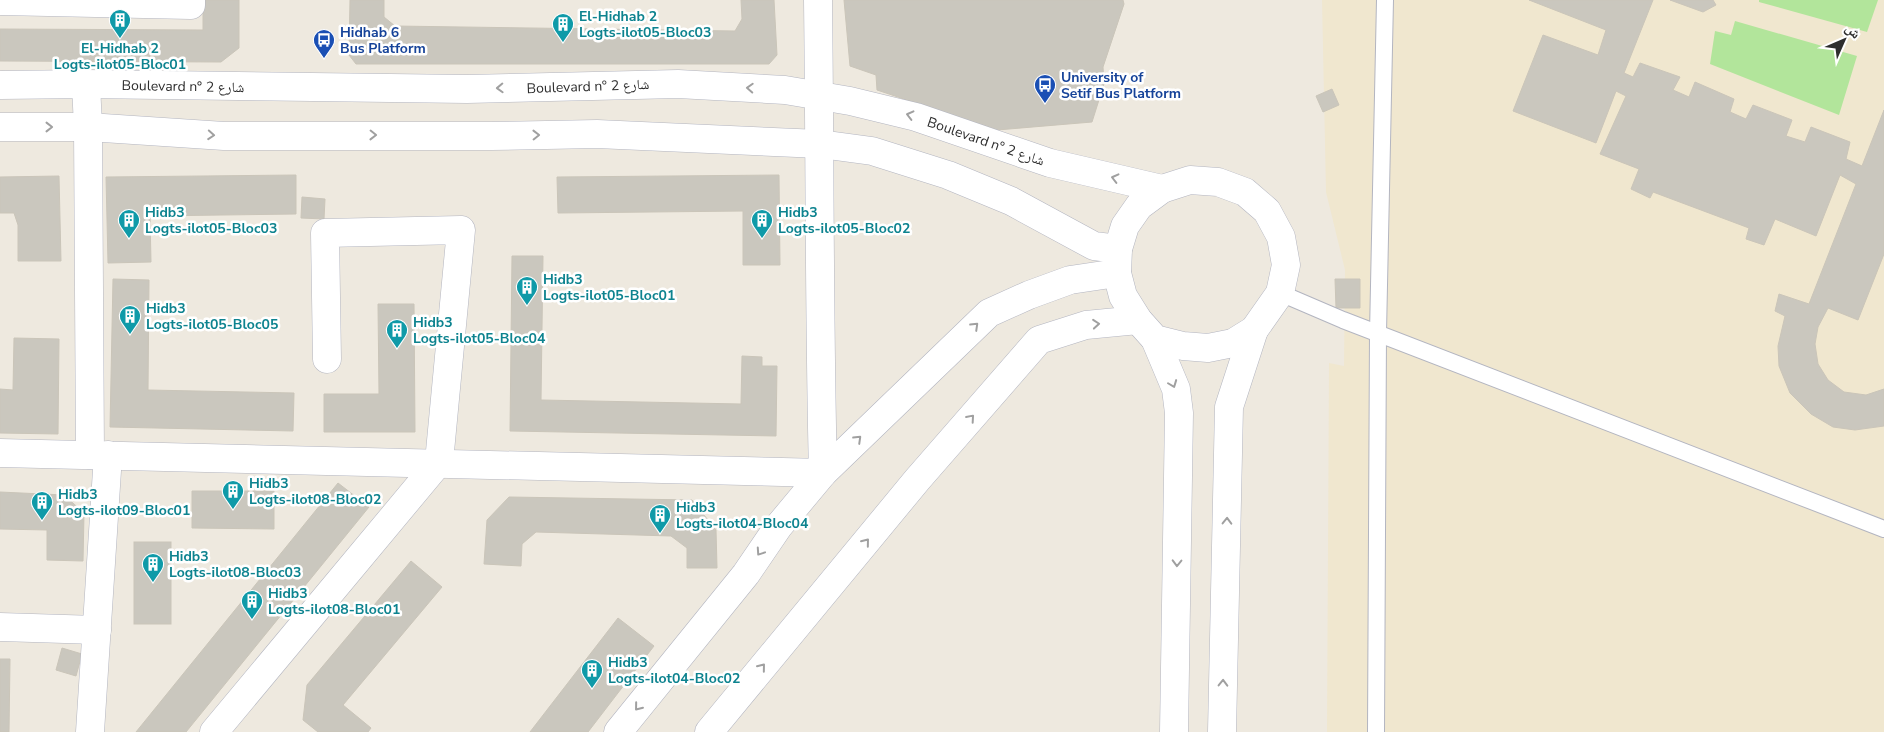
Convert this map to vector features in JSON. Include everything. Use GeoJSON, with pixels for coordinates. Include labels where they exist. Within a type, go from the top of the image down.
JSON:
{"type":"FeatureCollection","features":[{"type":"Feature","properties":{"kind":"street"},"geometry":{"type":"LineString","coordinates":[[0,1],[191,5],[191,0]]}},
{"type":"Feature","properties":{"kind":"street"},"geometry":{"type":"LineString","coordinates":[[818,0],[820,144],[819,311],[822,473]]}},
{"type":"Feature","properties":{"kind":"street"},"geometry":{"type":"LineString","coordinates":[[86,84],[99,455],[97,630],[90,732]]}},
{"type":"Feature","properties":{"kind":"street","name":"Boulevard n° شارع 2"},"geometry":{"type":"LineString","coordinates":[[0,85],[86,84],[467,89],[678,84],[785,90],[850,101],[916,116],[1050,163],[1162,189]]}},
{"type":"Feature","properties":{"kind":"street"},"geometry":{"type":"LineString","coordinates":[[0,127],[88,128],[224,136],[597,134],[820,144],[872,151],[948,175],[1011,201],[1094,246],[1117,261]]}},
{"type":"Feature","properties":{"kind":"street"},"geometry":{"type":"LineString","coordinates":[[1174,732],[1179,413],[1176,389],[1146,329],[1123,296],[1117,261],[1125,226],[1139,206],[1162,189],[1190,180],[1218,182],[1245,192],[1267,211],[1281,237],[1286,265],[1280,293],[1254,330],[1229,407],[1222,732]]}},
{"type":"Feature","properties":{"kind":"street"},"geometry":{"type":"LineString","coordinates":[[214,732],[439,462],[461,230],[325,233],[327,359]]}},
{"type":"Feature","properties":{"kind":"street"},"geometry":{"type":"LineString","coordinates":[[618,732],[746,574],[778,527],[822,473],[989,313],[1029,294],[1117,261]]}},
{"type":"Feature","properties":{"kind":"street"},"geometry":{"type":"LineString","coordinates":[[709,732],[916,480],[1039,340],[1086,325],[1146,329],[1183,346],[1208,348],[1232,343],[1254,330]]}},
{"type":"Feature","properties":{"kind":"street"},"geometry":{"type":"LineString","coordinates":[[0,453],[439,462],[822,473]]}},
{"type":"Feature","properties":{"kind":"street"},"geometry":{"type":"LineString","coordinates":[[0,627],[97,630]]}},
{"type":"Feature","properties":{"kind":"lane"},"geometry":{"type":"LineString","coordinates":[[1376,732],[1378,333],[1385,0]]}},
{"type":"Feature","properties":{"kind":"lane"},"geometry":{"type":"LineString","coordinates":[[1280,293],[1378,333],[1884,529]]}},
{"type":"Feature","properties":{"kind":"shaded area"},"geometry":{"type":"Polygon","coordinates":[[[1322,0],[1884,0],[1884,732],[1327,732],[1329,363],[1344,366],[1345,270],[1326,192],[1322,0]]]}},
{"type":"Feature","properties":{"kind":"green space"},"geometry":{"type":"Polygon","coordinates":[[[1759,0],[1878,0],[1867,32],[1759,2],[1759,0]]]}},
{"type":"Feature","properties":{"kind":"green space"},"geometry":{"type":"Polygon","coordinates":[[[1735,21],[1857,56],[1839,115],[1710,64],[1715,31],[1731,35],[1735,21]]]}},
{"type":"Feature","properties":{"kind":"building","name":"El-Hidhab 2 Logts-ilot05-Bloc01"},"geometry":{"type":"Polygon","coordinates":[[[203,0],[239,0],[239,48],[221,62],[0,61],[0,29],[203,30],[203,0]]]}},
{"type":"Feature","properties":{"kind":"building","name":"El-Hidhab 2 Logts-ilot05-Bloc03"},"geometry":{"type":"Polygon","coordinates":[[[350,0],[384,0],[384,17],[395,26],[735,31],[742,19],[741,0],[774,0],[777,55],[769,64],[356,64],[349,55],[350,0]]]}},
{"type":"Feature","properties":{"kind":"building"},"geometry":{"type":"Polygon","coordinates":[[[844,0],[1123,0],[1124,4],[1103,67],[1104,84],[1092,122],[997,130],[877,90],[876,75],[850,66],[844,0]]]}},
{"type":"Feature","properties":{"kind":"building"},"geometry":{"type":"Polygon","coordinates":[[[1529,0],[1653,0],[1624,73],[1633,77],[1640,63],[1680,77],[1673,90],[1689,97],[1695,82],[1734,99],[1730,112],[1746,119],[1753,105],[1792,120],[1786,136],[1805,142],[1811,127],[1850,142],[1846,159],[1862,166],[1884,110],[1884,254],[1858,320],[1828,308],[1818,327],[1815,344],[1818,364],[1828,380],[1844,392],[1866,395],[1884,389],[1884,426],[1855,430],[1833,427],[1811,414],[1790,393],[1779,366],[1778,346],[1785,316],[1775,311],[1779,294],[1809,304],[1856,184],[1840,175],[1816,236],[1775,219],[1764,245],[1746,239],[1749,228],[1653,192],[1650,198],[1631,189],[1639,169],[1600,154],[1626,96],[1616,91],[1596,143],[1513,111],[1543,35],[1598,55],[1606,30],[1529,0]]]}},
{"type":"Feature","properties":{"kind":"building"},"geometry":{"type":"Polygon","coordinates":[[[1670,0],[1713,0],[1716,5],[1703,12],[1670,0]]]}},
{"type":"Feature","properties":{"kind":"building"},"geometry":{"type":"Polygon","coordinates":[[[1332,89],[1339,105],[1323,112],[1316,96],[1332,89]]]}},
{"type":"Feature","properties":{"kind":"building","name":"Hidb3 Logts-ilot05-Bloc03"},"geometry":{"type":"Polygon","coordinates":[[[296,175],[296,214],[150,216],[151,262],[108,263],[106,177],[296,175]]]}},
{"type":"Feature","properties":{"kind":"building","name":"Hidb3 Logts-ilot05-Bloc02"},"geometry":{"type":"Polygon","coordinates":[[[779,175],[780,265],[743,265],[743,211],[558,213],[557,177],[779,175]]]}},
{"type":"Feature","properties":{"kind":"building"},"geometry":{"type":"Polygon","coordinates":[[[59,176],[61,261],[18,261],[18,225],[14,213],[0,213],[0,177],[59,176]]]}},
{"type":"Feature","properties":{"kind":"building"},"geometry":{"type":"Polygon","coordinates":[[[302,197],[325,199],[324,219],[301,218],[302,197]]]}},
{"type":"Feature","properties":{"kind":"building","name":"Hidb3 Logts-ilot05-Bloc01"},"geometry":{"type":"Polygon","coordinates":[[[512,256],[543,256],[541,400],[741,404],[742,356],[762,357],[762,366],[777,366],[776,436],[510,431],[512,256]]]}},
{"type":"Feature","properties":{"kind":"building","name":"Hidb3 Logts-ilot05-Bloc05"},"geometry":{"type":"Polygon","coordinates":[[[113,279],[149,280],[148,390],[294,393],[293,431],[110,427],[113,279]]]}},
{"type":"Feature","properties":{"kind":"building"},"geometry":{"type":"Polygon","coordinates":[[[1335,279],[1360,279],[1360,308],[1336,308],[1335,279]]]}},
{"type":"Feature","properties":{"kind":"building","name":"Hidb3 Logts-ilot05-Bloc04"},"geometry":{"type":"Polygon","coordinates":[[[378,304],[414,304],[415,432],[324,432],[324,394],[379,394],[378,304]]]}},
{"type":"Feature","properties":{"kind":"building"},"geometry":{"type":"Polygon","coordinates":[[[14,338],[59,339],[58,434],[0,433],[0,389],[13,390],[14,338]]]}},
{"type":"Feature","properties":{"kind":"building","name":"Hidb3 Logts-ilot08-Bloc01"},"geometry":{"type":"Polygon","coordinates":[[[338,483],[369,507],[186,732],[136,732],[338,483]]]}},
{"type":"Feature","properties":{"kind":"building","name":"Hidb3 Logts-ilot08-Bloc02"},"geometry":{"type":"Polygon","coordinates":[[[192,491],[274,491],[274,529],[192,528],[192,491]]]}},
{"type":"Feature","properties":{"kind":"building","name":"Hidb3 Logts-ilot09-Bloc01"},"geometry":{"type":"Polygon","coordinates":[[[0,492],[64,495],[84,513],[83,561],[47,560],[47,530],[0,529],[0,492]]]}},
{"type":"Feature","properties":{"kind":"building","name":"Hidb3 Logts-ilot04-Bloc04"},"geometry":{"type":"Polygon","coordinates":[[[509,497],[692,500],[716,530],[717,568],[687,568],[687,548],[671,536],[536,532],[522,544],[521,566],[484,564],[487,520],[509,497]]]}},
{"type":"Feature","properties":{"kind":"building","name":"Hidb3 Logts-ilot08-Bloc03"},"geometry":{"type":"Polygon","coordinates":[[[134,542],[171,542],[171,624],[134,624],[134,542]]]}},
{"type":"Feature","properties":{"kind":"building"},"geometry":{"type":"Polygon","coordinates":[[[411,561],[442,587],[343,705],[371,728],[368,732],[318,732],[303,720],[307,685],[411,561]]]}},
{"type":"Feature","properties":{"kind":"building","name":"Hidb3 Logts-ilot04-Bloc02"},"geometry":{"type":"Polygon","coordinates":[[[618,618],[654,646],[588,732],[530,732],[618,618]]]}},
{"type":"Feature","properties":{"kind":"building"},"geometry":{"type":"Polygon","coordinates":[[[62,648],[82,654],[76,676],[56,670],[62,648]]]}},
{"type":"Feature","properties":{"kind":"building"},"geometry":{"type":"Polygon","coordinates":[[[0,659],[10,659],[9,732],[0,732],[0,659]]]}},
{"type":"Feature","properties":{"kind":"place","name":"El-Hidhab 2 Logts-ilot05-Bloc01"},"geometry":{"type":"Point","coordinates":[120,39]}},
{"type":"Feature","properties":{"kind":"place","name":"El-Hidhab 2 Logts-ilot05-Bloc03"},"geometry":{"type":"Point","coordinates":[563,43]}},
{"type":"Feature","properties":{"kind":"place","name":"Hidhab 6 Bus Platform"},"geometry":{"type":"Point","coordinates":[324,59]}},
{"type":"Feature","properties":{"kind":"place","name":"University of Setif Bus Platform"},"geometry":{"type":"Point","coordinates":[1045,104]}},
{"type":"Feature","properties":{"kind":"place","name":"Hidb3 Logts-ilot05-Bloc03"},"geometry":{"type":"Point","coordinates":[129,239]}},
{"type":"Feature","properties":{"kind":"place","name":"Hidb3 Logts-ilot05-Bloc02"},"geometry":{"type":"Point","coordinates":[762,239]}},
{"type":"Feature","properties":{"kind":"place","name":"Hidb3 Logts-ilot05-Bloc01"},"geometry":{"type":"Point","coordinates":[527,306]}},
{"type":"Feature","properties":{"kind":"place","name":"Hidb3 Logts-ilot05-Bloc05"},"geometry":{"type":"Point","coordinates":[130,335]}},
{"type":"Feature","properties":{"kind":"place","name":"Hidb3 Logts-ilot05-Bloc04"},"geometry":{"type":"Point","coordinates":[397,349]}},
{"type":"Feature","properties":{"kind":"place","name":"Hidb3 Logts-ilot08-Bloc02"},"geometry":{"type":"Point","coordinates":[233,510]}},
{"type":"Feature","properties":{"kind":"place","name":"Hidb3 Logts-ilot09-Bloc01"},"geometry":{"type":"Point","coordinates":[42,521]}},
{"type":"Feature","properties":{"kind":"place","name":"Hidb3 Logts-ilot04-Bloc04"},"geometry":{"type":"Point","coordinates":[660,534]}},
{"type":"Feature","properties":{"kind":"place","name":"Hidb3 Logts-ilot08-Bloc03"},"geometry":{"type":"Point","coordinates":[153,583]}},
{"type":"Feature","properties":{"kind":"place","name":"Hidb3 Logts-ilot08-Bloc01"},"geometry":{"type":"Point","coordinates":[252,620]}},
{"type":"Feature","properties":{"kind":"place","name":"Hidb3 Logts-ilot04-Bloc02"},"geometry":{"type":"Point","coordinates":[592,689]}}]}
